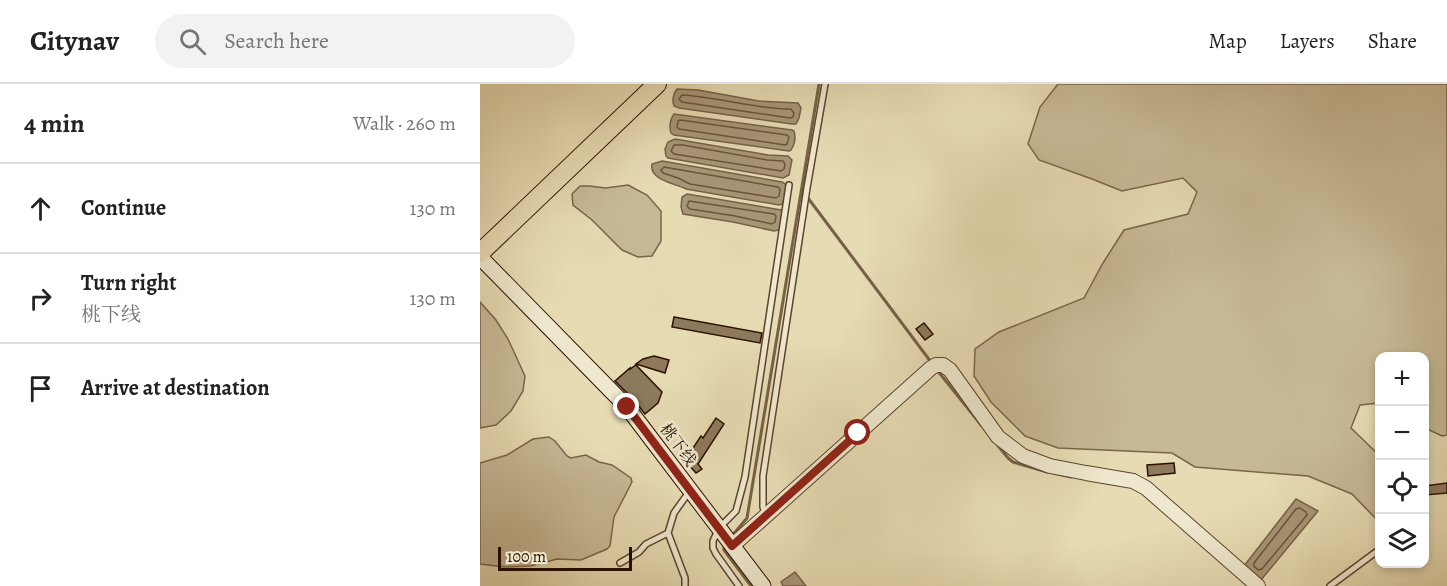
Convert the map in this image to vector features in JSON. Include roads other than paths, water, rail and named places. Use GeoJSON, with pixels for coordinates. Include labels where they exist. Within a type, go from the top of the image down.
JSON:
{"type":"FeatureCollection","features":[{"type":"Feature","properties":{"kind":"highway"},"geometry":{"type":"LineString","coordinates":[[480,255],[657,84]]}},
{"type":"Feature","properties":{"kind":"main road","name":"桃下线"},"geometry":{"type":"LineString","coordinates":[[480,255],[627,407],[763,586]]}},
{"type":"Feature","properties":{"kind":"street"},"geometry":{"type":"LineString","coordinates":[[732,546],[931,368],[943,364],[950,370],[998,437],[1014,450],[1023,456],[1050,466],[1133,480],[1146,488],[1258,586]]}},
{"type":"Feature","properties":{"kind":"lane"},"geometry":{"type":"LineString","coordinates":[[766,516],[763,507],[763,476],[825,84]]}},
{"type":"Feature","properties":{"kind":"lane"},"geometry":{"type":"LineString","coordinates":[[739,586],[713,548],[713,541],[719,528],[736,511],[745,477],[789,185]]}},
{"type":"Feature","properties":{"kind":"lane"},"geometry":{"type":"LineString","coordinates":[[685,586],[685,578],[668,533],[674,513],[690,491]]}},
{"type":"Feature","properties":{"kind":"lane"},"geometry":{"type":"LineString","coordinates":[[620,563],[639,552],[646,544],[668,533]]}},
{"type":"Feature","properties":{"kind":"lane"},"geometry":{"type":"LineString","coordinates":[[1330,586],[1375,553]]}},
{"type":"Feature","properties":{"kind":"water"},"geometry":{"type":"Polygon","coordinates":[[[677,89],[698,90],[759,101],[798,103],[801,108],[796,124],[792,124],[679,108],[674,106],[673,102],[677,89]]]}},
{"type":"Feature","properties":{"kind":"water"},"geometry":{"type":"Polygon","coordinates":[[[674,114],[792,130],[795,139],[789,151],[674,135],[671,133],[670,126],[674,114]]]}},
{"type":"Feature","properties":{"kind":"water"},"geometry":{"type":"Polygon","coordinates":[[[675,139],[768,155],[788,156],[792,160],[789,175],[783,178],[668,158],[665,149],[668,142],[675,139]]]}},
{"type":"Feature","properties":{"kind":"water"},"geometry":{"type":"Polygon","coordinates":[[[662,161],[782,182],[787,185],[783,204],[686,189],[654,174],[652,164],[662,161]]]}},
{"type":"Feature","properties":{"kind":"water"},"geometry":{"type":"Polygon","coordinates":[[[687,194],[781,210],[783,213],[781,229],[774,231],[683,214],[682,197],[687,194]]]}},
{"type":"Feature","properties":{"kind":"water"},"geometry":{"type":"Polygon","coordinates":[[[1296,499],[1318,511],[1261,580],[1244,566],[1296,499]]]}},
{"type":"Feature","properties":{"kind":"water"},"geometry":{"type":"Polygon","coordinates":[[[795,572],[806,586],[783,586],[781,582],[795,572]]]}},
{"type":"Feature","properties":{"kind":"waterway"},"geometry":{"type":"LineString","coordinates":[[732,536],[747,518],[819,84]]}},
{"type":"Feature","properties":{"kind":"waterway"},"geometry":{"type":"LineString","coordinates":[[802,190],[931,362]]}},
{"type":"Feature","properties":{"kind":"waterway"},"geometry":{"type":"LineString","coordinates":[[937,370],[982,426]]}},
{"type":"Feature","properties":{"kind":"waterway"},"geometry":{"type":"LineString","coordinates":[[995,442],[1013,462],[1047,472]]}},
{"type":"Feature","properties":{"kind":"waterway"},"geometry":{"type":"LineString","coordinates":[[1054,473],[1071,477]]}},
{"type":"Feature","properties":{"kind":"waterway"},"geometry":{"type":"LineString","coordinates":[[726,544],[724,550],[751,586]]}}]}
